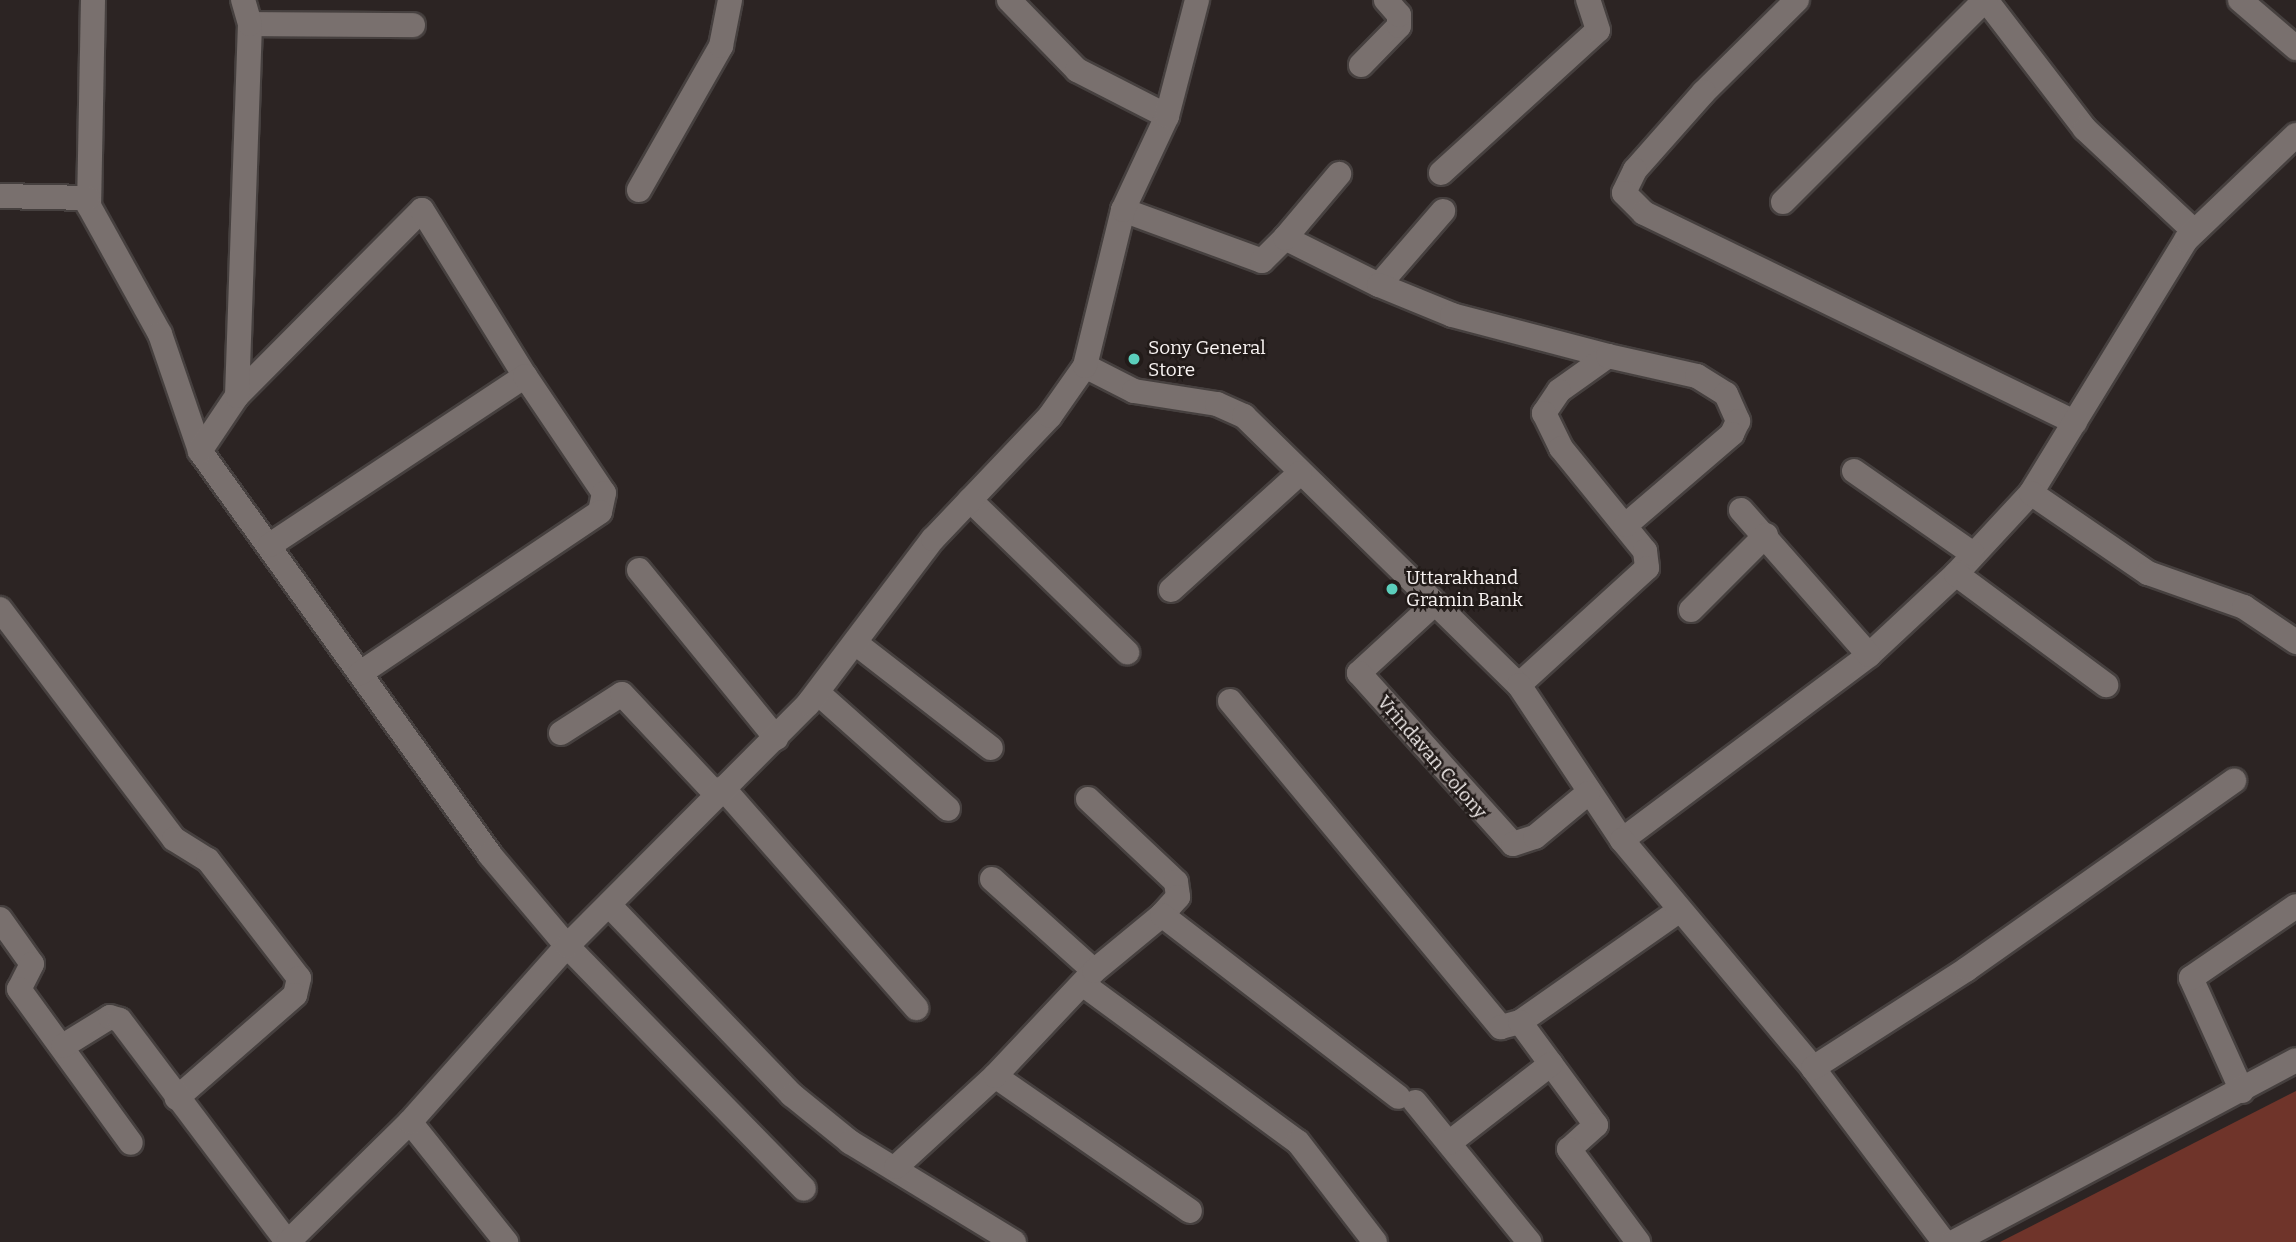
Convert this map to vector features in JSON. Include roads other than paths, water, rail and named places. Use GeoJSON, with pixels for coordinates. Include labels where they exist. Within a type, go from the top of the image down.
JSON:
{"type":"FeatureCollection","features":[{"type":"Feature","properties":{"kind":"street"},"geometry":{"type":"LineString","coordinates":[[93,0],[88,198],[160,334],[200,452],[270,545],[429,776],[567,946],[804,1189]]}},
{"type":"Feature","properties":{"kind":"street"},"geometry":{"type":"LineString","coordinates":[[237,396],[250,24],[243,0]]}},
{"type":"Feature","properties":{"kind":"street"},"geometry":{"type":"LineString","coordinates":[[639,190],[722,46],[730,0]]}},
{"type":"Feature","properties":{"kind":"street"},"geometry":{"type":"LineString","coordinates":[[1009,0],[1077,70],[1167,116]]}},
{"type":"Feature","properties":{"kind":"street"},"geometry":{"type":"LineString","coordinates":[[62,1046],[117,1017],[287,1242],[410,1122],[567,946],[610,906],[818,693],[858,645],[933,539],[1051,416],[1085,366],[1123,210],[1167,116],[1197,0]]}},
{"type":"Feature","properties":{"kind":"street"},"geometry":{"type":"LineString","coordinates":[[1361,65],[1399,26],[1399,15],[1386,0]]}},
{"type":"Feature","properties":{"kind":"street"},"geometry":{"type":"LineString","coordinates":[[1441,173],[1598,30],[1588,0]]}},
{"type":"Feature","properties":{"kind":"street"},"geometry":{"type":"LineString","coordinates":[[1797,0],[1704,92],[1636,170],[1624,193],[1644,213],[2075,422]]}},
{"type":"Feature","properties":{"kind":"street"},"geometry":{"type":"LineString","coordinates":[[1783,202],[1985,0],[2085,129],[2194,231]]}},
{"type":"Feature","properties":{"kind":"street"},"geometry":{"type":"LineString","coordinates":[[2239,0],[2296,48]]}},
{"type":"Feature","properties":{"kind":"street"},"geometry":{"type":"LineString","coordinates":[[250,24],[413,25]]}},
{"type":"Feature","properties":{"kind":"street"},"geometry":{"type":"LineString","coordinates":[[1622,840],[1869,654],[1956,574],[2031,493],[2194,231],[2296,135]]}},
{"type":"Feature","properties":{"kind":"street"},"geometry":{"type":"LineString","coordinates":[[1123,210],[1260,261],[1285,238],[1339,174]]}},
{"type":"Feature","properties":{"kind":"street"},"geometry":{"type":"LineString","coordinates":[[0,196],[88,198]]}},
{"type":"Feature","properties":{"kind":"street"},"geometry":{"type":"LineString","coordinates":[[200,452],[237,396],[422,210],[525,376],[604,493],[600,512],[360,673]]}},
{"type":"Feature","properties":{"kind":"street"},"geometry":{"type":"LineString","coordinates":[[1378,285],[1443,211]]}},
{"type":"Feature","properties":{"kind":"street"},"geometry":{"type":"LineString","coordinates":[[1285,238],[1378,285],[1452,315],[1697,376],[1726,394],[1738,421],[1732,434],[1626,525]]}},
{"type":"Feature","properties":{"kind":"street"},"geometry":{"type":"LineString","coordinates":[[1519,685],[1641,577],[1648,558],[1626,525],[1561,448],[1544,413],[1559,391],[1608,356]]}},
{"type":"Feature","properties":{"kind":"street"},"geometry":{"type":"LineString","coordinates":[[1085,366],[1134,391],[1234,409],[1519,685],[1588,793],[1622,840],[1813,1068],[1944,1242]]}},
{"type":"Feature","properties":{"kind":"street"},"geometry":{"type":"LineString","coordinates":[[270,545],[525,376]]}},
{"type":"Feature","properties":{"kind":"street"},"geometry":{"type":"LineString","coordinates":[[1854,471],[1973,554]]}},
{"type":"Feature","properties":{"kind":"street"},"geometry":{"type":"LineString","coordinates":[[1171,590],[1300,473]]}},
{"type":"Feature","properties":{"kind":"street"},"geometry":{"type":"LineString","coordinates":[[2031,493],[2148,573],[2244,607],[2296,642]]}},
{"type":"Feature","properties":{"kind":"street"},"geometry":{"type":"LineString","coordinates":[[970,500],[1127,652]]}},
{"type":"Feature","properties":{"kind":"street"},"geometry":{"type":"LineString","coordinates":[[1741,510],[1869,654]]}},
{"type":"Feature","properties":{"kind":"street"},"geometry":{"type":"LineString","coordinates":[[1691,610],[1766,535]]}},
{"type":"Feature","properties":{"kind":"street"},"geometry":{"type":"LineString","coordinates":[[639,569],[776,738]]}},
{"type":"Feature","properties":{"kind":"street"},"geometry":{"type":"LineString","coordinates":[[1956,574],[2106,685]]}},
{"type":"Feature","properties":{"kind":"street","name":"Vrindavan Colony"},"geometry":{"type":"LineString","coordinates":[[1434,604],[1359,673],[1513,845],[1535,837],[1588,793]]}},
{"type":"Feature","properties":{"kind":"street"},"geometry":{"type":"LineString","coordinates":[[0,609],[174,839],[208,860],[299,978],[295,995],[177,1098]]}},
{"type":"Feature","properties":{"kind":"street"},"geometry":{"type":"LineString","coordinates":[[858,645],[991,748]]}},
{"type":"Feature","properties":{"kind":"street"},"geometry":{"type":"LineString","coordinates":[[818,693],[948,810]]}},
{"type":"Feature","properties":{"kind":"street"},"geometry":{"type":"LineString","coordinates":[[561,733],[622,694],[720,791],[916,1009]]}},
{"type":"Feature","properties":{"kind":"street"},"geometry":{"type":"LineString","coordinates":[[1230,701],[1490,1020],[1501,1027],[1520,1022],[1680,911]]}},
{"type":"Feature","properties":{"kind":"street"},"geometry":{"type":"LineString","coordinates":[[1813,1068],[1967,969],[2234,781]]}},
{"type":"Feature","properties":{"kind":"street"},"geometry":{"type":"LineString","coordinates":[[896,1167],[995,1076],[1089,978],[1162,915],[1178,897],[1175,882],[1088,799]]}},
{"type":"Feature","properties":{"kind":"street"},"geometry":{"type":"LineString","coordinates":[[992,879],[1089,978],[1298,1142],[1375,1242]]}},
{"type":"Feature","properties":{"kind":"street"},"geometry":{"type":"LineString","coordinates":[[610,906],[792,1095],[850,1142],[896,1167],[1014,1242]]}},
{"type":"Feature","properties":{"kind":"street"},"geometry":{"type":"LineString","coordinates":[[2242,1091],[2191,978],[2296,906]]}},
{"type":"Feature","properties":{"kind":"street"},"geometry":{"type":"LineString","coordinates":[[1162,915],[1407,1100],[1448,1143],[1529,1242]]}},
{"type":"Feature","properties":{"kind":"street"},"geometry":{"type":"LineString","coordinates":[[0,919],[32,964],[19,989],[131,1143]]}},
{"type":"Feature","properties":{"kind":"street"},"geometry":{"type":"LineString","coordinates":[[1520,1022],[1596,1125],[1569,1149],[1638,1242]]}},
{"type":"Feature","properties":{"kind":"street"},"geometry":{"type":"LineString","coordinates":[[1954,1242],[2296,1060]]}},
{"type":"Feature","properties":{"kind":"street"},"geometry":{"type":"LineString","coordinates":[[1448,1143],[1551,1064]]}},
{"type":"Feature","properties":{"kind":"street"},"geometry":{"type":"LineString","coordinates":[[995,1076],[1190,1211]]}},
{"type":"Feature","properties":{"kind":"street"},"geometry":{"type":"LineString","coordinates":[[410,1122],[506,1242]]}},
{"type":"Feature","properties":{"kind":"place","name":"Sony General Store"},"geometry":{"type":"Point","coordinates":[1134,359]}},
{"type":"Feature","properties":{"kind":"place","name":"Uttarakhand Gramin Bank"},"geometry":{"type":"Point","coordinates":[1392,589]}}]}
